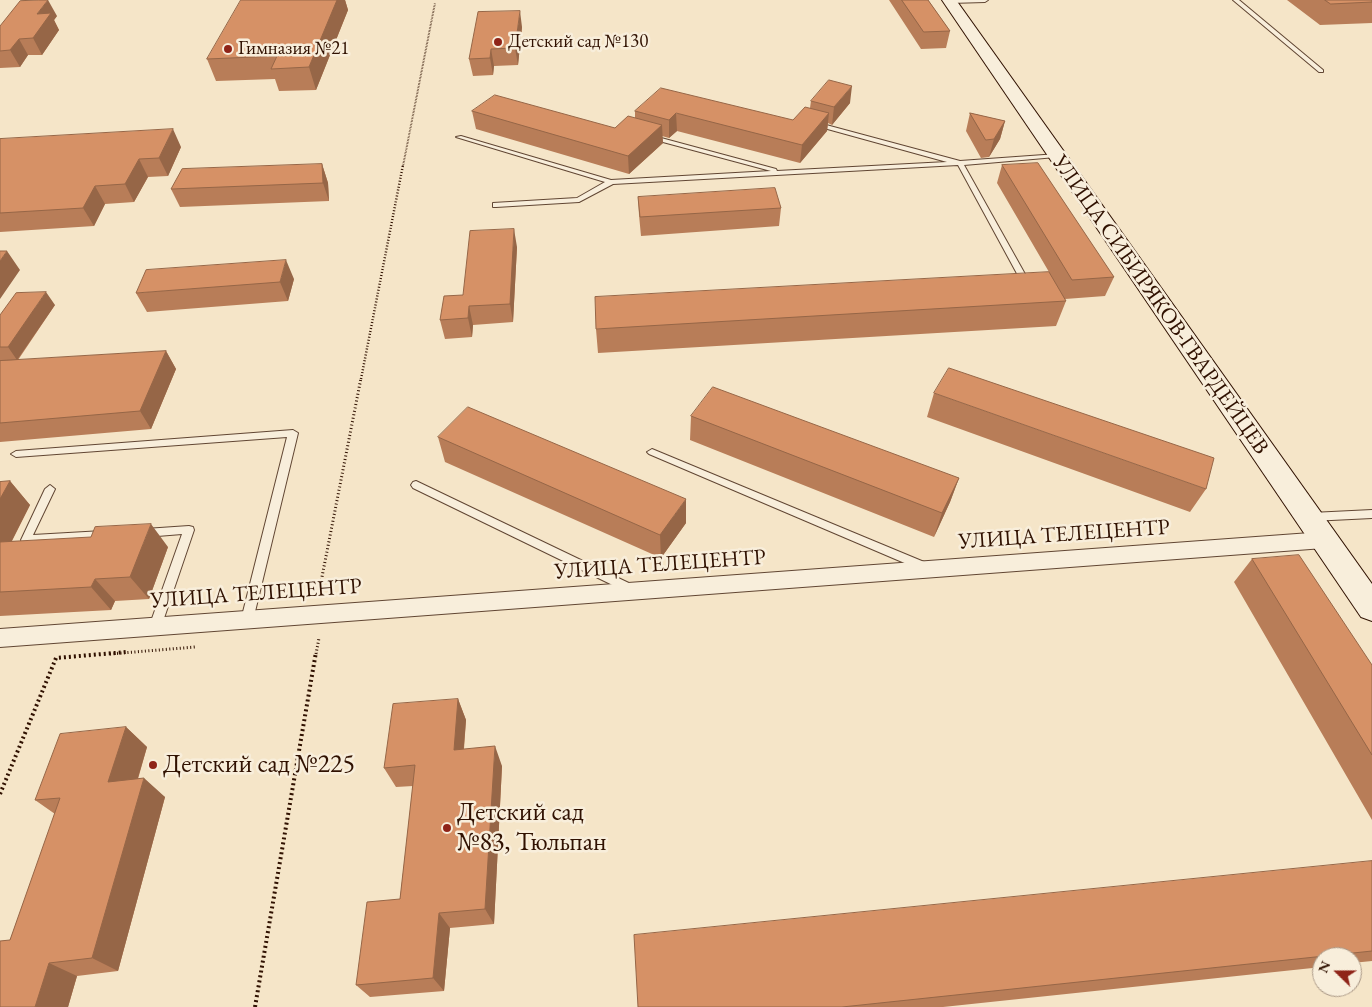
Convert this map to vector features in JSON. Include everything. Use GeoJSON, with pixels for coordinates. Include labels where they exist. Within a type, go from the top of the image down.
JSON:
{"type":"FeatureCollection","features":[{"type":"Feature","properties":{"kind":"street","name":"УЛИЦА СИБИРЯКОВ-ГВАРДЕЙЦЕВ"},"geometry":{"type":"LineString","coordinates":[[949,1],[1372,608]]}},
{"type":"Feature","properties":{"kind":"street","name":"УЛИЦА ТЕЛЕЦЕНТР"},"geometry":{"type":"LineString","coordinates":[[0,638],[1324,540]]}},
{"type":"Feature","properties":{"kind":"lane"},"geometry":{"type":"LineString","coordinates":[[949,1],[985,0]]}},
{"type":"Feature","properties":{"kind":"lane"},"geometry":{"type":"LineString","coordinates":[[1236,0],[1321,71]]}},
{"type":"Feature","properties":{"kind":"lane"},"geometry":{"type":"LineString","coordinates":[[807,122],[960,163],[1026,283],[1016,283]]}},
{"type":"Feature","properties":{"kind":"lane"},"geometry":{"type":"LineString","coordinates":[[639,134],[783,173]]}},
{"type":"Feature","properties":{"kind":"lane"},"geometry":{"type":"LineString","coordinates":[[459,138],[611,182],[960,163],[1056,155]]}},
{"type":"Feature","properties":{"kind":"lane"},"geometry":{"type":"LineString","coordinates":[[496,205],[579,200],[611,182]]}},
{"type":"Feature","properties":{"kind":"lane"},"geometry":{"type":"LineString","coordinates":[[16,454],[293,433],[247,620]]}},
{"type":"Feature","properties":{"kind":"lane"},"geometry":{"type":"LineString","coordinates":[[652,452],[930,570]]}},
{"type":"Feature","properties":{"kind":"lane"},"geometry":{"type":"LineString","coordinates":[[416,485],[636,591]]}},
{"type":"Feature","properties":{"kind":"lane"},"geometry":{"type":"LineString","coordinates":[[50,489],[26,540],[112,535]]}},
{"type":"Feature","properties":{"kind":"lane"},"geometry":{"type":"LineString","coordinates":[[1308,518],[1372,514]]}},
{"type":"Feature","properties":{"kind":"lane"},"geometry":{"type":"LineString","coordinates":[[131,534],[189,530],[155,627]]}},
{"type":"Feature","properties":{"kind":"path"},"geometry":{"type":"LineString","coordinates":[[320,587],[435,2]]}},
{"type":"Feature","properties":{"kind":"path"},"geometry":{"type":"LineString","coordinates":[[310,639],[329,637]]}},
{"type":"Feature","properties":{"kind":"path"},"geometry":{"type":"LineString","coordinates":[[255,1007],[319,638]]}},
{"type":"Feature","properties":{"kind":"path"},"geometry":{"type":"LineString","coordinates":[[0,794],[56,658],[202,647]]}},
{"type":"Feature","properties":{"kind":"building"},"geometry":{"type":"Polygon","coordinates":[[[48,0],[37,14],[51,13],[33,38],[19,39],[10,50],[0,51],[0,26],[20,1],[48,0]]]}},
{"type":"Feature","properties":{"kind":"building"},"geometry":{"type":"Polygon","coordinates":[[[241,0],[337,0],[309,67],[271,69],[277,56],[207,59],[241,0]]]}},
{"type":"Feature","properties":{"kind":"building"},"geometry":{"type":"Polygon","coordinates":[[[902,0],[928,0],[950,31],[924,32],[902,0]]]}},
{"type":"Feature","properties":{"kind":"building"},"geometry":{"type":"Polygon","coordinates":[[[1325,0],[1372,0],[1372,2],[1331,4],[1325,0]]]}},
{"type":"Feature","properties":{"kind":"building"},"geometry":{"type":"Polygon","coordinates":[[[520,11],[515,48],[491,49],[490,58],[469,59],[478,12],[520,11]]]}},
{"type":"Feature","properties":{"kind":"building"},"geometry":{"type":"Polygon","coordinates":[[[829,80],[852,86],[834,107],[811,101],[829,80]]]}},
{"type":"Feature","properties":{"kind":"building"},"geometry":{"type":"Polygon","coordinates":[[[661,88],[793,120],[805,107],[829,113],[802,145],[676,113],[669,120],[635,111],[661,88]]]}},
{"type":"Feature","properties":{"kind":"building"},"geometry":{"type":"Polygon","coordinates":[[[495,95],[615,128],[628,116],[662,125],[628,156],[472,111],[495,95]]]}},
{"type":"Feature","properties":{"kind":"building"},"geometry":{"type":"Polygon","coordinates":[[[970,113],[1005,121],[994,139],[986,140],[970,113]]]}},
{"type":"Feature","properties":{"kind":"building"},"geometry":{"type":"Polygon","coordinates":[[[173,129],[159,158],[139,159],[125,184],[95,186],[83,208],[0,213],[0,139],[173,129]]]}},
{"type":"Feature","properties":{"kind":"building"},"geometry":{"type":"Polygon","coordinates":[[[1038,163],[1114,277],[1072,280],[1002,165],[1038,163]]]}},
{"type":"Feature","properties":{"kind":"building"},"geometry":{"type":"Polygon","coordinates":[[[322,164],[323,183],[171,189],[182,169],[322,164]]]}},
{"type":"Feature","properties":{"kind":"building"},"geometry":{"type":"Polygon","coordinates":[[[775,188],[781,208],[640,217],[638,197],[775,188]]]}},
{"type":"Feature","properties":{"kind":"building"},"geometry":{"type":"Polygon","coordinates":[[[514,229],[510,304],[469,306],[468,318],[440,320],[444,296],[463,295],[470,231],[514,229]]]}},
{"type":"Feature","properties":{"kind":"building"},"geometry":{"type":"Polygon","coordinates":[[[0,251],[7,251],[0,261],[0,251]]]}},
{"type":"Feature","properties":{"kind":"building"},"geometry":{"type":"Polygon","coordinates":[[[286,260],[280,282],[136,293],[146,270],[286,260]]]}},
{"type":"Feature","properties":{"kind":"building"},"geometry":{"type":"Polygon","coordinates":[[[1049,272],[1066,301],[596,329],[595,297],[1049,272]]]}},
{"type":"Feature","properties":{"kind":"building"},"geometry":{"type":"Polygon","coordinates":[[[46,292],[8,347],[0,347],[0,315],[16,293],[46,292]]]}},
{"type":"Feature","properties":{"kind":"building"},"geometry":{"type":"Polygon","coordinates":[[[166,351],[140,411],[0,423],[0,361],[166,351]]]}},
{"type":"Feature","properties":{"kind":"building"},"geometry":{"type":"Polygon","coordinates":[[[949,368],[1214,458],[1206,489],[934,393],[949,368]]]}},
{"type":"Feature","properties":{"kind":"building"},"geometry":{"type":"Polygon","coordinates":[[[713,387],[959,478],[942,513],[691,416],[713,387]]]}},
{"type":"Feature","properties":{"kind":"building"},"geometry":{"type":"Polygon","coordinates":[[[468,407],[686,499],[660,535],[438,437],[468,407]]]}},
{"type":"Feature","properties":{"kind":"building"},"geometry":{"type":"Polygon","coordinates":[[[10,481],[0,499],[0,482],[10,481]]]}},
{"type":"Feature","properties":{"kind":"building"},"geometry":{"type":"Polygon","coordinates":[[[151,524],[130,577],[95,579],[91,587],[0,592],[0,542],[91,537],[95,527],[151,524]]]}},
{"type":"Feature","properties":{"kind":"building"},"geometry":{"type":"Polygon","coordinates":[[[1299,555],[1372,665],[1372,755],[1252,559],[1299,555]]]}},
{"type":"Feature","properties":{"kind":"building"},"geometry":{"type":"Polygon","coordinates":[[[458,699],[454,750],[495,746],[485,909],[439,913],[433,978],[356,985],[367,902],[400,899],[415,765],[384,768],[393,704],[458,699]]]}},
{"type":"Feature","properties":{"kind":"building"},"geometry":{"type":"Polygon","coordinates":[[[126,727],[108,782],[144,778],[92,958],[49,963],[35,1007],[0,1007],[0,941],[10,940],[60,798],[35,800],[60,734],[126,727]]]}},
{"type":"Feature","properties":{"kind":"building"},"geometry":{"type":"Polygon","coordinates":[[[1372,861],[1372,951],[1362,952],[1362,947],[1312,947],[1312,957],[842,1007],[638,1007],[634,935],[1372,861]]]}},
{"type":"Feature","properties":{"kind":"place","name":"Детский сад №130"},"geometry":{"type":"Point","coordinates":[498,42]}},
{"type":"Feature","properties":{"kind":"place","name":"Гимназия №21"},"geometry":{"type":"Point","coordinates":[228,49]}},
{"type":"Feature","properties":{"kind":"place","name":"Детский сад №225"},"geometry":{"type":"Point","coordinates":[153,765]}},
{"type":"Feature","properties":{"kind":"place","name":"Детский сад №83, Тюльпан"},"geometry":{"type":"Point","coordinates":[447,828]}}]}
